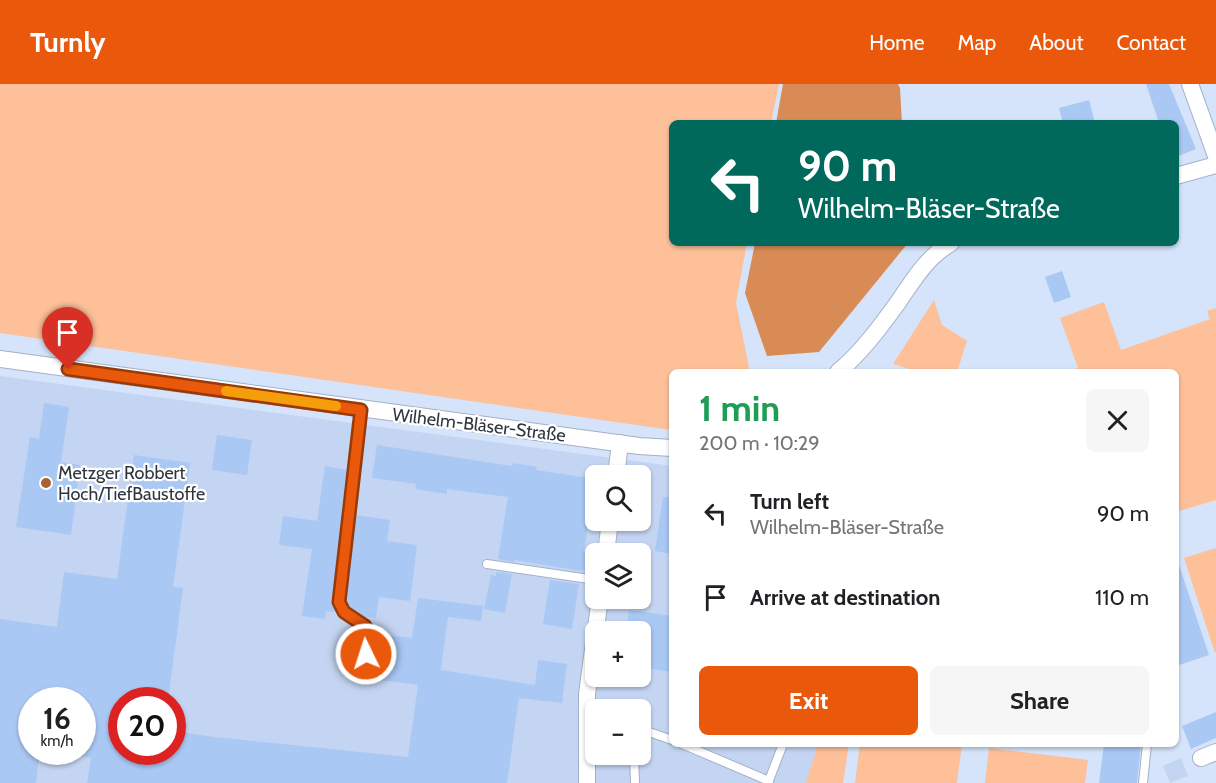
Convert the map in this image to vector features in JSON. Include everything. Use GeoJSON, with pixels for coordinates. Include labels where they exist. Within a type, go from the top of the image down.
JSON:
{"type":"FeatureCollection","features":[{"type":"Feature","properties":{"kind":"street"},"geometry":{"type":"LineString","coordinates":[[1190,84],[1216,156]]}},
{"type":"Feature","properties":{"kind":"street"},"geometry":{"type":"LineString","coordinates":[[1179,175],[1216,165]]}},
{"type":"Feature","properties":{"kind":"street"},"geometry":{"type":"LineString","coordinates":[[841,369],[876,333],[918,272],[936,251],[945,246]]}},
{"type":"Feature","properties":{"kind":"street","name":"Wilhelm-Bläser-Straße"},"geometry":{"type":"LineString","coordinates":[[0,359],[361,410],[669,448]]}},
{"type":"Feature","properties":{"kind":"street"},"geometry":{"type":"LineString","coordinates":[[617,465],[620,443]]}},
{"type":"Feature","properties":{"kind":"street"},"geometry":{"type":"LineString","coordinates":[[587,783],[587,694],[599,609]]}},
{"type":"Feature","properties":{"kind":"lane"},"geometry":{"type":"LineString","coordinates":[[361,410],[339,602],[344,612],[365,626],[369,633],[364,676]]}},
{"type":"Feature","properties":{"kind":"lane"},"geometry":{"type":"LineString","coordinates":[[487,564],[585,577]]}},
{"type":"Feature","properties":{"kind":"lane"},"geometry":{"type":"LineString","coordinates":[[651,733],[669,739]]}},
{"type":"Feature","properties":{"kind":"lane"},"geometry":{"type":"LineString","coordinates":[[689,747],[769,782],[782,747]]}},
{"type":"Feature","properties":{"kind":"lane"},"geometry":{"type":"LineString","coordinates":[[1143,783],[1147,747]]}},
{"type":"Feature","properties":{"kind":"lane"},"geometry":{"type":"LineString","coordinates":[[634,765],[635,783]]}},
{"type":"Feature","properties":{"kind":"shaded area"},"geometry":{"type":"Polygon","coordinates":[[[0,84],[779,84],[772,120],[669,120],[669,246],[746,246],[736,303],[749,369],[669,369],[669,430],[0,333],[0,84]]]}},
{"type":"Feature","properties":{"kind":"shaded area"},"geometry":{"type":"Polygon","coordinates":[[[783,84],[898,84],[900,88],[902,120],[777,120],[783,84]]]}},
{"type":"Feature","properties":{"kind":"shaded area"},"geometry":{"type":"Polygon","coordinates":[[[754,246],[906,246],[819,352],[767,356],[745,293],[754,246]]]}},
{"type":"Feature","properties":{"kind":"shaded area"},"geometry":{"type":"Polygon","coordinates":[[[934,300],[942,325],[967,341],[958,369],[909,369],[893,364],[934,300]]]}},
{"type":"Feature","properties":{"kind":"shaded area"},"geometry":{"type":"Polygon","coordinates":[[[1104,302],[1121,350],[1210,319],[1207,311],[1216,308],[1216,500],[1179,511],[1179,369],[1075,369],[1078,368],[1060,318],[1104,302]]]}},
{"type":"Feature","properties":{"kind":"shaded area"},"geometry":{"type":"Polygon","coordinates":[[[0,376],[669,466],[669,747],[817,747],[806,783],[0,783],[0,376]]]}},
{"type":"Feature","properties":{"kind":"shaded area"},"geometry":{"type":"Polygon","coordinates":[[[1216,548],[1216,652],[1215,653],[1184,558],[1216,548]]]}},
{"type":"Feature","properties":{"kind":"shaded area"},"geometry":{"type":"Polygon","coordinates":[[[817,747],[849,747],[843,783],[806,783],[817,747]]]}},
{"type":"Feature","properties":{"kind":"shaded area"},"geometry":{"type":"Polygon","coordinates":[[[860,747],[962,747],[957,783],[855,783],[860,747]]]}},
{"type":"Feature","properties":{"kind":"shaded area"},"geometry":{"type":"Polygon","coordinates":[[[989,748],[1088,760],[1085,783],[985,783],[989,748]]]}},
{"type":"Feature","properties":{"kind":"shaded area"},"geometry":{"type":"Polygon","coordinates":[[[1181,758],[1188,776],[1170,783],[1163,766],[1181,758]]]}},
{"type":"Feature","properties":{"kind":"building"},"geometry":{"type":"Polygon","coordinates":[[[1146,84],[1169,84],[1196,149],[1179,156],[1179,120],[1158,120],[1146,84]]]}},
{"type":"Feature","properties":{"kind":"building"},"geometry":{"type":"Polygon","coordinates":[[[1089,100],[1094,120],[1062,120],[1059,108],[1089,100]]]}},
{"type":"Feature","properties":{"kind":"building"},"geometry":{"type":"Polygon","coordinates":[[[1062,271],[1071,297],[1054,303],[1045,277],[1062,271]]]}},
{"type":"Feature","properties":{"kind":"building"},"geometry":{"type":"Polygon","coordinates":[[[44,403],[69,407],[61,462],[80,465],[71,535],[16,527],[30,437],[39,439],[44,403]]]}},
{"type":"Feature","properties":{"kind":"building"},"geometry":{"type":"Polygon","coordinates":[[[217,435],[252,440],[247,475],[212,470],[217,435]]]}},
{"type":"Feature","properties":{"kind":"building"},"geometry":{"type":"Polygon","coordinates":[[[377,445],[512,466],[513,463],[537,467],[536,470],[585,477],[585,531],[587,531],[584,552],[585,570],[498,559],[508,497],[447,489],[447,494],[415,489],[416,484],[372,478],[377,445]]]}},
{"type":"Feature","properties":{"kind":"building"},"geometry":{"type":"Polygon","coordinates":[[[134,455],[190,463],[173,587],[183,588],[170,687],[108,687],[108,765],[186,765],[186,733],[408,757],[418,685],[380,680],[386,635],[412,638],[418,598],[483,606],[481,621],[448,617],[441,670],[535,685],[538,660],[567,664],[562,703],[519,698],[507,783],[87,783],[90,765],[96,765],[96,687],[18,687],[18,765],[38,765],[36,783],[0,783],[0,619],[57,627],[64,572],[117,579],[134,455]]]}},
{"type":"Feature","properties":{"kind":"building"},"geometry":{"type":"Polygon","coordinates":[[[325,466],[347,470],[333,601],[337,612],[326,611],[325,619],[302,616],[312,549],[279,545],[283,516],[317,521],[325,466]]]}},
{"type":"Feature","properties":{"kind":"building"},"geometry":{"type":"Polygon","coordinates":[[[663,497],[669,497],[669,553],[655,551],[663,497]]]}},
{"type":"Feature","properties":{"kind":"building"},"geometry":{"type":"Polygon","coordinates":[[[355,515],[390,520],[387,541],[417,545],[410,601],[379,597],[376,618],[361,616],[349,608],[346,601],[355,515]]]}},
{"type":"Feature","properties":{"kind":"building"},"geometry":{"type":"Polygon","coordinates":[[[1179,565],[1209,655],[1179,665],[1179,565]]]}},
{"type":"Feature","properties":{"kind":"building"},"geometry":{"type":"Polygon","coordinates":[[[496,572],[512,574],[505,613],[484,609],[491,575],[496,576],[496,572]]]}},
{"type":"Feature","properties":{"kind":"building"},"geometry":{"type":"Polygon","coordinates":[[[550,580],[579,584],[572,629],[543,624],[550,580]]]}},
{"type":"Feature","properties":{"kind":"building"},"geometry":{"type":"Polygon","coordinates":[[[629,610],[669,616],[669,672],[651,669],[651,621],[628,621],[629,610]]]}},
{"type":"Feature","properties":{"kind":"building"},"geometry":{"type":"Polygon","coordinates":[[[1216,712],[1216,738],[1191,749],[1182,726],[1216,712]]]}},
{"type":"Feature","properties":{"kind":"building"},"geometry":{"type":"Polygon","coordinates":[[[1104,747],[1141,747],[1137,783],[1099,783],[1104,747]]]}},
{"type":"Feature","properties":{"kind":"slow traffic"},"geometry":{"type":"LineString","coordinates":[[226,391],[336,406]]}},
{"type":"Feature","properties":{"kind":"place","name":"Metzger Robbert Hoch/TiefBaustoffe"},"geometry":{"type":"Point","coordinates":[46,483]}},
{"type":"Feature","properties":{"kind":"route"},"geometry":{"type":"LineString","coordinates":[[68,369],[361,410],[339,602],[344,612],[365,626],[369,633],[366,654]]}}]}
